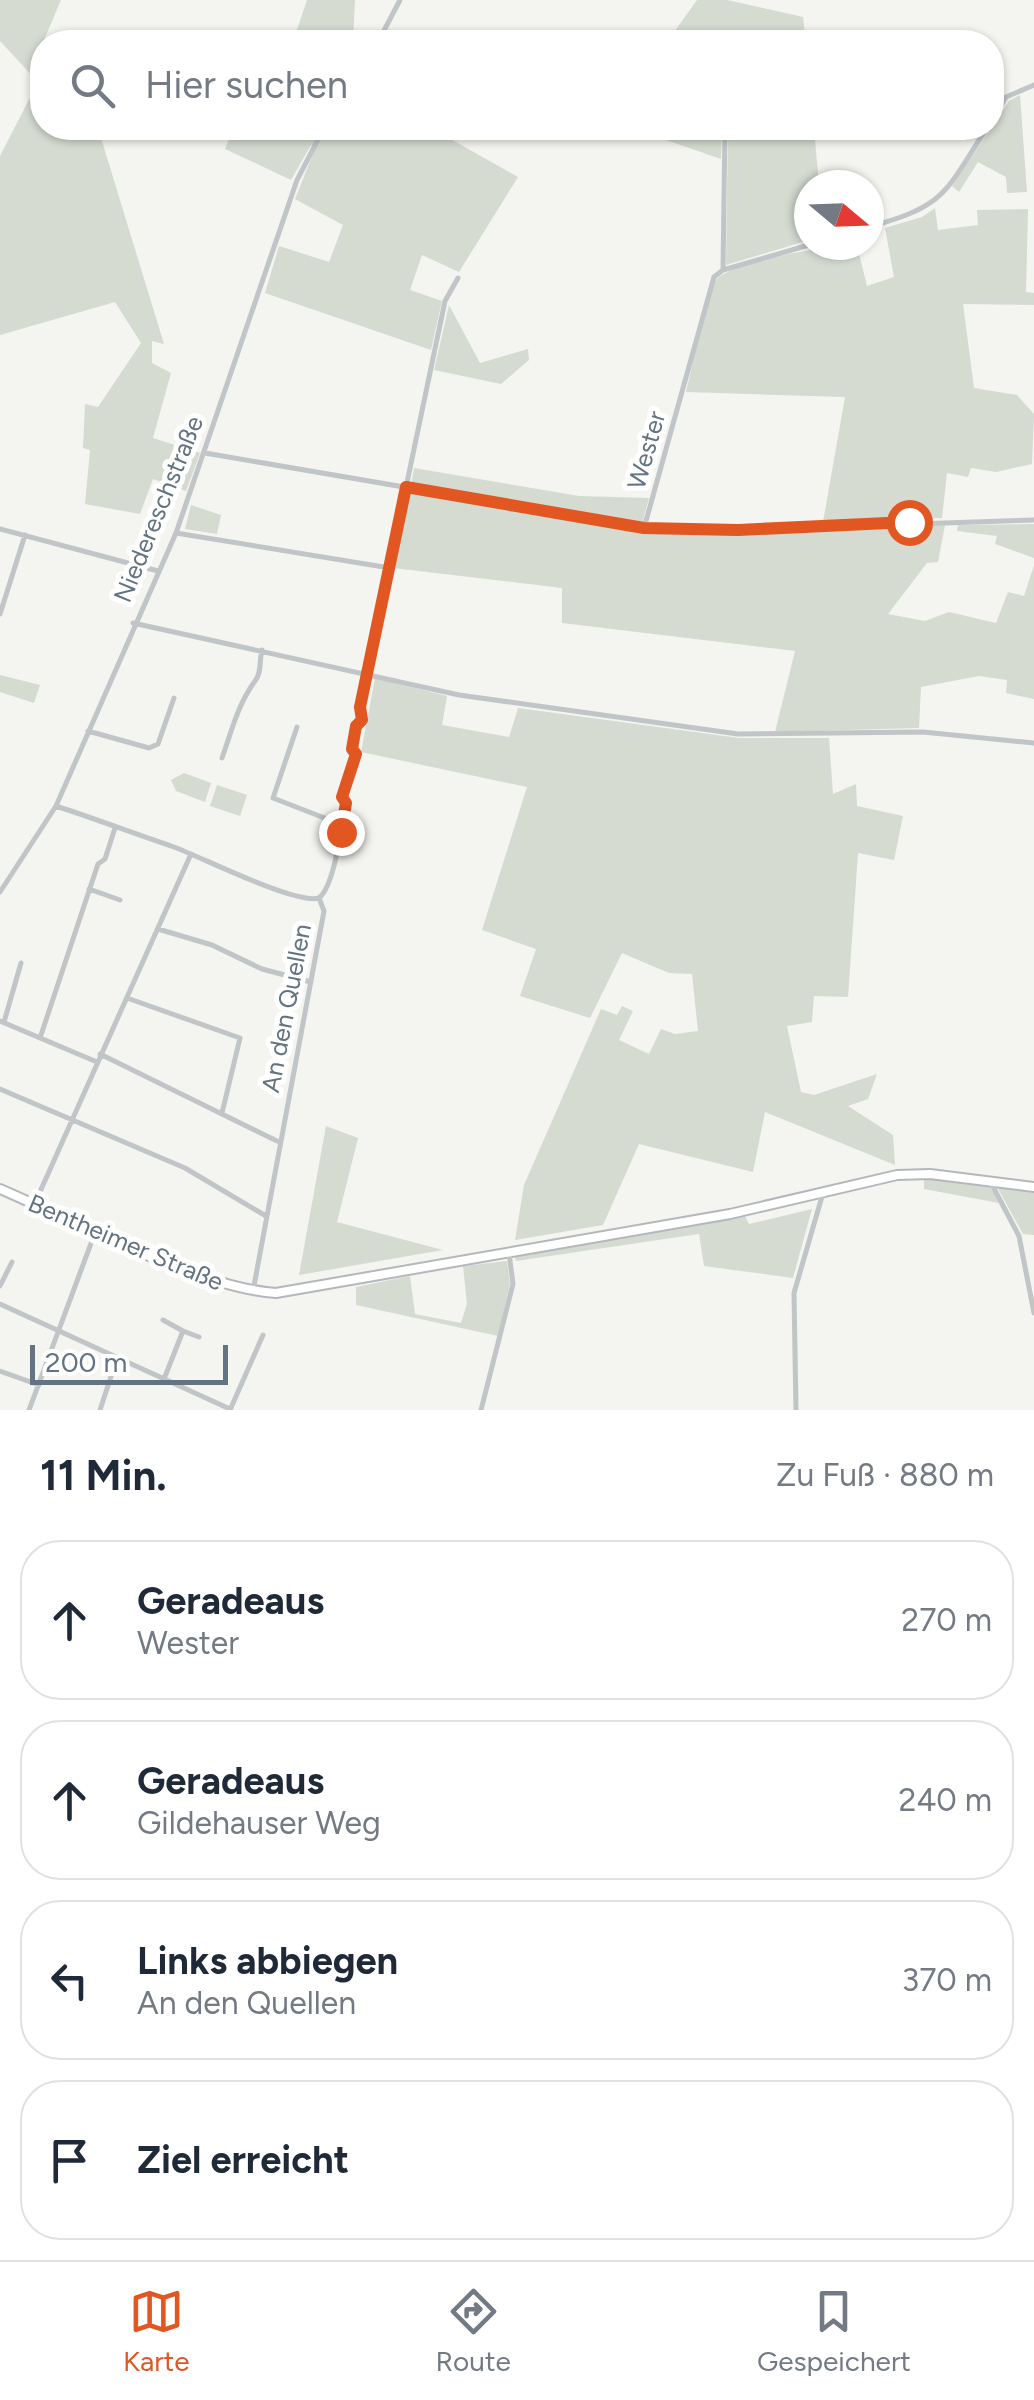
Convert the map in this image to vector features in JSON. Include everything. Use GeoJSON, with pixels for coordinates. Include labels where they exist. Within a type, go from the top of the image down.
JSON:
{"type":"FeatureCollection","features":[{"type":"Feature","properties":{"kind":"main road"},"geometry":{"type":"LineString","coordinates":[[253,1292],[302,1291],[823,1194],[897,1175],[1034,1187]]}},
{"type":"Feature","properties":{"kind":"main road","name":"Bentheimer Straße"},"geometry":{"type":"LineString","coordinates":[[0,1189],[253,1292]]}},
{"type":"Feature","properties":{"kind":"street"},"geometry":{"type":"LineString","coordinates":[[384,30],[400,0]]}},
{"type":"Feature","properties":{"kind":"street"},"geometry":{"type":"LineString","coordinates":[[1004,101],[1034,85]]}},
{"type":"Feature","properties":{"kind":"street","name":"Niedereschstraße"},"geometry":{"type":"LineString","coordinates":[[0,892],[56,806],[176,533],[297,180],[318,140]]}},
{"type":"Feature","properties":{"kind":"street"},"geometry":{"type":"LineString","coordinates":[[724,140],[723,270],[794,249]]}},
{"type":"Feature","properties":{"kind":"street"},"geometry":{"type":"LineString","coordinates":[[884,224],[920,213],[934,204],[979,140]]}},
{"type":"Feature","properties":{"kind":"street","name":"Wester"},"geometry":{"type":"LineString","coordinates":[[723,270],[709,288],[644,528],[738,530],[1034,520]]}},
{"type":"Feature","properties":{"kind":"street","name":"An den Quellen"},"geometry":{"type":"LineString","coordinates":[[253,1292],[324,911],[319,898],[332,884],[332,858],[346,803],[342,797],[406,487],[445,300],[458,278]]}},
{"type":"Feature","properties":{"kind":"street"},"geometry":{"type":"LineString","coordinates":[[205,453],[644,528]]}},
{"type":"Feature","properties":{"kind":"street"},"geometry":{"type":"LineString","coordinates":[[0,529],[158,572]]}},
{"type":"Feature","properties":{"kind":"street"},"geometry":{"type":"LineString","coordinates":[[176,533],[390,568]]}},
{"type":"Feature","properties":{"kind":"street"},"geometry":{"type":"LineString","coordinates":[[0,614],[25,535]]}},
{"type":"Feature","properties":{"kind":"street"},"geometry":{"type":"LineString","coordinates":[[134,623],[459,696],[738,734],[923,732],[1034,743]]}},
{"type":"Feature","properties":{"kind":"street"},"geometry":{"type":"LineString","coordinates":[[222,758],[240,703],[255,682],[262,649]]}},
{"type":"Feature","properties":{"kind":"street"},"geometry":{"type":"LineString","coordinates":[[88,731],[149,748],[158,744],[174,698]]}},
{"type":"Feature","properties":{"kind":"street"},"geometry":{"type":"LineString","coordinates":[[296,728],[273,798],[342,825]]}},
{"type":"Feature","properties":{"kind":"street"},"geometry":{"type":"LineString","coordinates":[[56,806],[191,854],[240,878],[305,899],[319,898]]}},
{"type":"Feature","properties":{"kind":"street"},"geometry":{"type":"LineString","coordinates":[[40,1038],[89,889],[115,828]]}},
{"type":"Feature","properties":{"kind":"street"},"geometry":{"type":"LineString","coordinates":[[35,1204],[191,854]]}},
{"type":"Feature","properties":{"kind":"street"},"geometry":{"type":"LineString","coordinates":[[89,889],[120,900]]}},
{"type":"Feature","properties":{"kind":"street"},"geometry":{"type":"LineString","coordinates":[[158,928],[212,945],[262,969],[312,982]]}},
{"type":"Feature","properties":{"kind":"street"},"geometry":{"type":"LineString","coordinates":[[21,962],[2,1021],[97,1062]]}},
{"type":"Feature","properties":{"kind":"street"},"geometry":{"type":"LineString","coordinates":[[126,998],[240,1038],[222,1113]]}},
{"type":"Feature","properties":{"kind":"street"},"geometry":{"type":"LineString","coordinates":[[100,1054],[278,1142]]}},
{"type":"Feature","properties":{"kind":"street"},"geometry":{"type":"LineString","coordinates":[[0,1089],[185,1168],[266,1216]]}},
{"type":"Feature","properties":{"kind":"street"},"geometry":{"type":"LineString","coordinates":[[990,1181],[1019,1236],[1034,1313]]}},
{"type":"Feature","properties":{"kind":"street"},"geometry":{"type":"LineString","coordinates":[[796,1410],[794,1293],[823,1194]]}},
{"type":"Feature","properties":{"kind":"street"},"geometry":{"type":"LineString","coordinates":[[29,1410],[96,1230]]}},
{"type":"Feature","properties":{"kind":"street"},"geometry":{"type":"LineString","coordinates":[[480,1410],[514,1284],[510,1253]]}},
{"type":"Feature","properties":{"kind":"street"},"geometry":{"type":"LineString","coordinates":[[0,1286],[12,1262]]}},
{"type":"Feature","properties":{"kind":"street"},"geometry":{"type":"LineString","coordinates":[[0,1304],[230,1409],[263,1335]]}},
{"type":"Feature","properties":{"kind":"street"},"geometry":{"type":"LineString","coordinates":[[163,1320],[199,1337]]}},
{"type":"Feature","properties":{"kind":"street"},"geometry":{"type":"LineString","coordinates":[[164,1379],[184,1330]]}},
{"type":"Feature","properties":{"kind":"street"},"geometry":{"type":"LineString","coordinates":[[100,1410],[117,1358]]}},
{"type":"Feature","properties":{"kind":"street"},"geometry":{"type":"LineString","coordinates":[[0,1371],[39,1384]]}},
{"type":"Feature","properties":{"kind":"shaded area"},"geometry":{"type":"Polygon","coordinates":[[[0,0],[61,0],[48,30],[30,30],[30,73],[0,41],[0,0]]]}},
{"type":"Feature","properties":{"kind":"shaded area"},"geometry":{"type":"Polygon","coordinates":[[[307,0],[355,0],[354,30],[297,30],[307,0]]]}},
{"type":"Feature","properties":{"kind":"shaded area"},"geometry":{"type":"Polygon","coordinates":[[[697,0],[727,0],[803,17],[805,30],[676,30],[697,0]]]}},
{"type":"Feature","properties":{"kind":"shaded area"},"geometry":{"type":"Polygon","coordinates":[[[1020,95],[1027,192],[1007,193],[1006,177],[978,162],[959,192],[952,186],[983,140],[1004,140],[1004,108],[1020,95]]]}},
{"type":"Feature","properties":{"kind":"shaded area"},"geometry":{"type":"Polygon","coordinates":[[[30,98],[30,140],[102,140],[164,344],[152,341],[152,363],[171,373],[153,438],[200,453],[186,491],[153,479],[140,514],[85,504],[90,450],[83,448],[85,404],[98,407],[141,343],[115,302],[0,335],[0,156],[30,98]]]}},
{"type":"Feature","properties":{"kind":"shaded area"},"geometry":{"type":"Polygon","coordinates":[[[228,140],[452,140],[518,177],[459,272],[422,255],[410,290],[442,301],[431,350],[265,293],[279,246],[329,262],[343,225],[295,199],[315,149],[311,145],[291,180],[225,149],[228,140]]]}},
{"type":"Feature","properties":{"kind":"shaded area"},"geometry":{"type":"Polygon","coordinates":[[[666,140],[722,140],[721,159],[666,140]]]}},
{"type":"Feature","properties":{"kind":"shaded area"},"geometry":{"type":"Polygon","coordinates":[[[728,140],[815,140],[818,170],[794,170],[794,245],[726,265],[728,140]]]}},
{"type":"Feature","properties":{"kind":"shaded area"},"geometry":{"type":"Polygon","coordinates":[[[935,208],[938,230],[978,225],[977,210],[1028,209],[1026,292],[1034,293],[1034,305],[963,304],[974,388],[1017,395],[1034,414],[1032,464],[996,472],[971,468],[968,477],[947,473],[942,518],[823,522],[845,397],[686,392],[712,288],[725,273],[794,253],[794,260],[861,260],[867,286],[894,277],[885,228],[922,217],[935,208]]]}},
{"type":"Feature","properties":{"kind":"shaded area"},"geometry":{"type":"Polygon","coordinates":[[[449,305],[480,363],[528,349],[529,360],[501,384],[434,370],[449,305]]]}},
{"type":"Feature","properties":{"kind":"shaded area"},"geometry":{"type":"Polygon","coordinates":[[[414,468],[579,496],[649,498],[642,524],[411,485],[414,468]]]}},
{"type":"Feature","properties":{"kind":"shaded area"},"geometry":{"type":"Polygon","coordinates":[[[409,491],[646,531],[740,534],[945,525],[938,562],[927,563],[888,614],[925,621],[949,612],[996,623],[1008,592],[1024,596],[1034,565],[1034,699],[1006,693],[1007,680],[979,676],[921,687],[919,728],[775,732],[795,651],[562,623],[562,588],[393,568],[409,491]]]}},
{"type":"Feature","properties":{"kind":"shaded area"},"geometry":{"type":"Polygon","coordinates":[[[191,505],[221,515],[217,534],[185,529],[191,505]]]}},
{"type":"Feature","properties":{"kind":"shaded area"},"geometry":{"type":"Polygon","coordinates":[[[1034,524],[1034,558],[995,544],[997,536],[957,531],[958,525],[1034,524]]]}},
{"type":"Feature","properties":{"kind":"shaded area"},"geometry":{"type":"Polygon","coordinates":[[[0,675],[40,685],[34,703],[0,692],[0,675]]]}},
{"type":"Feature","properties":{"kind":"shaded area"},"geometry":{"type":"Polygon","coordinates":[[[375,678],[447,696],[442,725],[509,737],[518,708],[739,738],[829,738],[833,794],[856,784],[857,806],[903,816],[894,860],[858,853],[848,997],[814,996],[812,1022],[787,1026],[801,1092],[814,1095],[877,1074],[868,1099],[848,1106],[893,1135],[895,1165],[765,1112],[753,1172],[639,1144],[603,1225],[515,1240],[524,1185],[601,1009],[617,1015],[622,1006],[633,1011],[619,1040],[649,1054],[661,1029],[675,1034],[698,1031],[692,974],[669,973],[622,953],[590,1018],[520,996],[536,949],[482,930],[527,787],[361,752],[375,678]]]}},
{"type":"Feature","properties":{"kind":"shaded area"},"geometry":{"type":"Polygon","coordinates":[[[184,773],[211,783],[205,802],[176,791],[171,780],[184,773]]]}},
{"type":"Feature","properties":{"kind":"shaded area"},"geometry":{"type":"Polygon","coordinates":[[[217,785],[247,795],[240,816],[210,806],[217,785]]]}},
{"type":"Feature","properties":{"kind":"shaded area"},"geometry":{"type":"Polygon","coordinates":[[[326,1126],[358,1138],[337,1222],[443,1250],[299,1275],[326,1126]]]}},
{"type":"Feature","properties":{"kind":"shaded area"},"geometry":{"type":"Polygon","coordinates":[[[924,1178],[989,1185],[999,1203],[924,1189],[924,1178]]]}},
{"type":"Feature","properties":{"kind":"shaded area"},"geometry":{"type":"Polygon","coordinates":[[[996,1185],[1034,1190],[1034,1235],[1023,1234],[996,1185]]]}},
{"type":"Feature","properties":{"kind":"shaded area"},"geometry":{"type":"Polygon","coordinates":[[[812,1209],[793,1278],[704,1266],[699,1234],[516,1261],[515,1257],[745,1216],[749,1224],[812,1209]]]}},
{"type":"Feature","properties":{"kind":"shaded area"},"geometry":{"type":"Polygon","coordinates":[[[507,1261],[510,1284],[498,1336],[356,1305],[356,1287],[410,1276],[415,1314],[461,1323],[467,1304],[463,1266],[507,1261]]]}},
{"type":"Feature","properties":{"kind":"route"},"geometry":{"type":"LineString","coordinates":[[341,832],[346,803],[342,797],[356,754],[352,749],[356,726],[364,712],[360,707],[370,674],[406,487],[644,528],[738,530],[909,522]]}}]}
